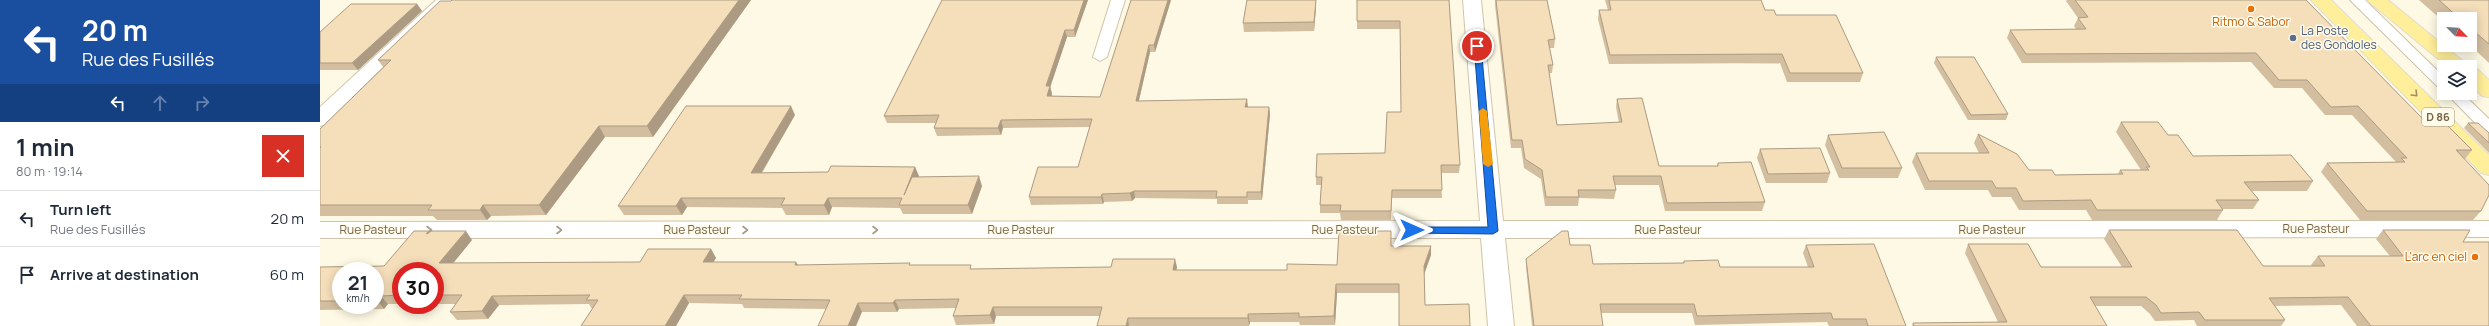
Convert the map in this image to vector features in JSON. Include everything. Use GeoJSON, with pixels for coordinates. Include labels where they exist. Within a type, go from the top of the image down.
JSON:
{"type":"FeatureCollection","features":[{"type":"Feature","properties":{"kind":"main road","name":"D 86"},"geometry":{"type":"LineString","coordinates":[[2320,0],[2489,168]]}},
{"type":"Feature","properties":{"kind":"main road","name":"D 86"},"geometry":{"type":"LineString","coordinates":[[2364,3],[2388,66]]}},
{"type":"Feature","properties":{"kind":"main road"},"geometry":{"type":"LineString","coordinates":[[2364,3],[2450,60]]}},
{"type":"Feature","properties":{"kind":"main road"},"geometry":{"type":"LineString","coordinates":[[2364,3],[2453,60]]}},
{"type":"Feature","properties":{"kind":"street"},"geometry":{"type":"LineString","coordinates":[[320,119],[446,0]]}},
{"type":"Feature","properties":{"kind":"street"},"geometry":{"type":"LineString","coordinates":[[1472,0],[1501,326]]}},
{"type":"Feature","properties":{"kind":"street","name":"Rue Pasteur"},"geometry":{"type":"LineString","coordinates":[[320,230],[1493,231],[2489,229]]}},
{"type":"Feature","properties":{"kind":"lane"},"geometry":{"type":"LineString","coordinates":[[1100,57],[1118,0]]}},
{"type":"Feature","properties":{"kind":"lane"},"geometry":{"type":"LineString","coordinates":[[2364,3],[2437,78]]}},
{"type":"Feature","properties":{"kind":"lane"},"geometry":{"type":"LineString","coordinates":[[2460,100],[2489,128]]}},
{"type":"Feature","properties":{"kind":"building"},"geometry":{"type":"Polygon","coordinates":[[[739,0],[647,126],[599,126],[539,205],[483,205],[480,210],[428,210],[432,205],[320,205],[320,129],[391,60],[378,60],[440,1],[739,0]]]}},
{"type":"Feature","properties":{"kind":"building"},"geometry":{"type":"Polygon","coordinates":[[[942,0],[1084,0],[1074,30],[1065,30],[1046,86],[1050,86],[1047,96],[1100,97],[1131,0],[1168,0],[1154,45],[1149,45],[1136,101],[1247,99],[1245,107],[1269,107],[1261,192],[1247,192],[1247,197],[1216,197],[1217,191],[1134,191],[1130,193],[1102,194],[1101,197],[1029,197],[1038,167],[1078,167],[1092,119],[1001,120],[998,128],[934,128],[939,115],[884,116],[942,0]]]}},
{"type":"Feature","properties":{"kind":"building"},"geometry":{"type":"Polygon","coordinates":[[[1247,0],[1316,0],[1314,22],[1243,23],[1247,0]]]}},
{"type":"Feature","properties":{"kind":"building"},"geometry":{"type":"Polygon","coordinates":[[[1357,0],[1449,0],[1460,165],[1441,165],[1442,190],[1392,190],[1391,211],[1340,211],[1341,205],[1320,205],[1322,177],[1316,177],[1317,154],[1385,153],[1387,112],[1401,112],[1400,21],[1357,21],[1357,0]]]}},
{"type":"Feature","properties":{"kind":"building"},"geometry":{"type":"Polygon","coordinates":[[[1496,0],[1547,0],[1555,39],[1548,40],[1553,65],[1548,65],[1557,125],[1622,122],[1617,99],[1642,98],[1659,166],[1718,166],[1718,163],[1751,162],[1765,202],[1667,203],[1661,176],[1613,176],[1616,190],[1578,190],[1579,197],[1546,197],[1542,170],[1525,159],[1522,140],[1512,140],[1496,0]]]}},
{"type":"Feature","properties":{"kind":"building"},"geometry":{"type":"Polygon","coordinates":[[[1609,0],[1761,0],[1765,10],[1774,10],[1776,15],[1836,15],[1863,73],[1790,73],[1782,54],[1610,55],[1599,10],[1611,10],[1609,0]]]}},
{"type":"Feature","properties":{"kind":"building"},"geometry":{"type":"Polygon","coordinates":[[[2075,0],[2306,0],[2424,120],[2442,120],[2472,150],[2456,150],[2489,185],[2489,195],[2481,211],[2367,211],[2327,163],[2405,162],[2401,158],[2407,158],[2358,106],[2331,107],[2307,80],[2279,80],[2256,53],[2026,54],[2010,30],[2086,29],[2078,18],[2088,17],[2075,0]]]}},
{"type":"Feature","properties":{"kind":"building"},"geometry":{"type":"Polygon","coordinates":[[[2439,0],[2489,0],[2489,44],[2477,34],[2477,12],[2452,12],[2439,0]]]}},
{"type":"Feature","properties":{"kind":"building"},"geometry":{"type":"Polygon","coordinates":[[[351,4],[417,4],[352,63],[320,63],[320,32],[351,4]]]}},
{"type":"Feature","properties":{"kind":"building"},"geometry":{"type":"Polygon","coordinates":[[[1936,57],[1974,57],[2008,114],[1971,115],[1936,57]]]}},
{"type":"Feature","properties":{"kind":"building"},"geometry":{"type":"Polygon","coordinates":[[[686,106],[791,106],[751,173],[828,172],[831,166],[915,167],[904,195],[912,177],[979,176],[968,205],[899,205],[902,198],[828,198],[824,205],[781,205],[785,198],[681,198],[676,206],[618,206],[686,106]]]}},
{"type":"Feature","properties":{"kind":"building"},"geometry":{"type":"Polygon","coordinates":[[[2121,122],[2158,122],[2168,135],[2178,135],[2193,156],[2291,155],[2313,181],[2244,182],[2259,200],[2216,200],[2223,210],[2097,210],[2091,200],[2023,201],[2016,188],[1996,188],[1992,181],[1929,181],[1916,153],[1989,153],[1978,134],[2017,154],[2029,170],[2052,170],[2055,175],[2123,174],[2120,170],[2149,170],[2146,167],[2150,167],[2121,122]]]}},
{"type":"Feature","properties":{"kind":"building"},"geometry":{"type":"Polygon","coordinates":[[[2468,123],[2478,123],[2489,133],[2489,143],[2468,123]]]}},
{"type":"Feature","properties":{"kind":"building"},"geometry":{"type":"Polygon","coordinates":[[[1884,132],[1902,168],[1842,168],[1828,135],[1884,132]]]}},
{"type":"Feature","properties":{"kind":"building"},"geometry":{"type":"Polygon","coordinates":[[[1820,148],[1830,173],[1768,174],[1760,149],[1820,148]]]}},
{"type":"Feature","properties":{"kind":"building"},"geometry":{"type":"Polygon","coordinates":[[[2109,230],[2237,230],[2263,266],[2325,266],[2318,256],[2403,256],[2383,230],[2470,230],[2463,242],[2489,242],[2489,326],[2371,326],[2348,297],[2269,298],[2285,320],[2205,320],[2199,312],[2161,313],[2156,305],[2146,297],[2090,297],[2107,326],[1914,326],[1913,323],[2007,322],[1968,244],[2028,244],[2041,267],[2132,267],[2109,230]]]}},
{"type":"Feature","properties":{"kind":"building"},"geometry":{"type":"Polygon","coordinates":[[[414,231],[466,231],[440,262],[392,262],[392,295],[384,296],[384,266],[414,231]]]}},
{"type":"Feature","properties":{"kind":"building"},"geometry":{"type":"Polygon","coordinates":[[[1339,231],[1391,231],[1391,246],[1431,246],[1424,266],[1425,305],[1469,304],[1470,326],[1399,326],[1399,284],[1336,284],[1334,316],[1299,317],[1299,313],[1248,314],[1248,318],[1128,318],[1126,326],[1097,326],[1102,307],[993,307],[990,315],[953,316],[959,299],[895,300],[893,303],[858,303],[848,326],[818,326],[830,300],[739,299],[742,295],[684,295],[665,326],[581,326],[598,300],[586,300],[590,295],[492,296],[482,311],[450,312],[462,295],[444,295],[444,263],[640,262],[648,249],[711,249],[703,262],[796,262],[795,265],[910,263],[909,265],[971,265],[970,269],[1111,267],[1113,259],[1175,259],[1173,270],[1287,270],[1287,264],[1337,265],[1339,231]]]}},
{"type":"Feature","properties":{"kind":"building"},"geometry":{"type":"Polygon","coordinates":[[[1562,231],[1568,231],[1570,245],[1590,245],[1593,264],[1684,263],[1684,261],[1718,260],[1720,267],[1814,267],[1806,245],[1874,244],[1906,326],[1868,326],[1866,319],[1833,319],[1831,313],[1697,316],[1694,304],[1600,304],[1603,326],[1534,326],[1526,259],[1562,231]]]}},
{"type":"Feature","properties":{"kind":"building"},"geometry":{"type":"Polygon","coordinates":[[[320,267],[332,267],[332,301],[320,301],[320,267]]]}},
{"type":"Feature","properties":{"kind":"slow traffic"},"geometry":{"type":"LineString","coordinates":[[1483,111],[1488,164]]}},
{"type":"Feature","properties":{"kind":"place","name":"Ritmo & Sabor"},"geometry":{"type":"Point","coordinates":[2251,9]}},
{"type":"Feature","properties":{"kind":"place","name":"La Poste des Gondoles"},"geometry":{"type":"Point","coordinates":[2293,38]}},
{"type":"Feature","properties":{"kind":"place","name":"L'arc en ciel"},"geometry":{"type":"Point","coordinates":[2475,257]}},
{"type":"Feature","properties":{"kind":"route"},"geometry":{"type":"LineString","coordinates":[[1412,230],[1493,231],[1492,201],[1477,46]]}}]}
